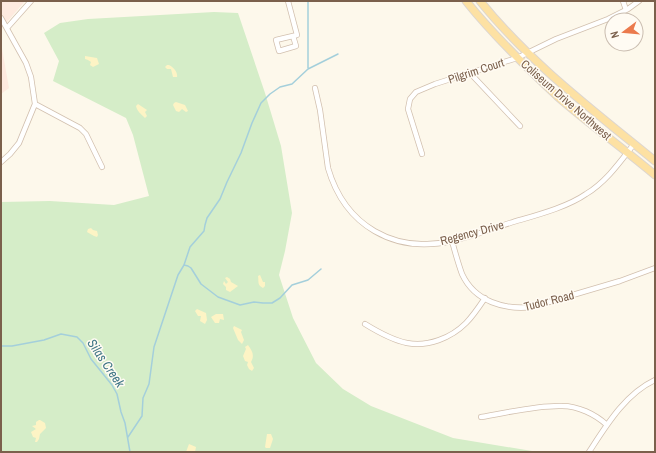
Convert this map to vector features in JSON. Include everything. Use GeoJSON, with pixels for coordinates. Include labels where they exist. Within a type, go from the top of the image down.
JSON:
{"type":"FeatureCollection","features":[{"type":"Feature","properties":{"kind":"main road","name":"Coliseum Drive Northwest"},"geometry":{"type":"LineString","coordinates":[[466,1],[517,58],[558,96],[655,175]]}},
{"type":"Feature","properties":{"kind":"main road","name":"Coliseum Drive Northwest"},"geometry":{"type":"LineString","coordinates":[[480,1],[528,53],[565,88],[655,161]]}},
{"type":"Feature","properties":{"kind":"street"},"geometry":{"type":"LineString","coordinates":[[6,28],[30,1]]}},
{"type":"Feature","properties":{"kind":"street"},"geometry":{"type":"LineString","coordinates":[[288,1],[295,35],[296,46],[279,51],[276,40],[295,35]]}},
{"type":"Feature","properties":{"kind":"street"},"geometry":{"type":"LineString","coordinates":[[623,1],[626,10]]}},
{"type":"Feature","properties":{"kind":"street","name":"Pilgrim Court"},"geometry":{"type":"LineString","coordinates":[[422,154],[408,114],[412,95],[421,89],[517,58],[556,39],[608,20],[639,1]]}},
{"type":"Feature","properties":{"kind":"street"},"geometry":{"type":"LineString","coordinates":[[1,18],[26,63],[31,77],[35,104],[19,143],[1,162]]}},
{"type":"Feature","properties":{"kind":"street"},"geometry":{"type":"LineString","coordinates":[[470,73],[520,126]]}},
{"type":"Feature","properties":{"kind":"street","name":"Regency Drive"},"geometry":{"type":"LineString","coordinates":[[315,88],[320,110],[328,168],[335,189],[347,208],[355,217],[368,227],[396,241],[415,244],[452,241],[552,210],[585,195],[601,182],[634,144]]}},
{"type":"Feature","properties":{"kind":"street"},"geometry":{"type":"LineString","coordinates":[[35,104],[80,128],[86,134],[102,167]]}},
{"type":"Feature","properties":{"kind":"street","name":"Tudor Road"},"geometry":{"type":"LineString","coordinates":[[452,241],[458,263],[466,281],[472,289],[484,298],[501,306],[518,309],[532,308],[620,281],[655,268]]}},
{"type":"Feature","properties":{"kind":"street"},"geometry":{"type":"LineString","coordinates":[[365,324],[381,334],[406,343],[436,341],[458,331],[472,317],[484,298]]}},
{"type":"Feature","properties":{"kind":"street"},"geometry":{"type":"LineString","coordinates":[[589,452],[607,425],[630,398],[655,380]]}},
{"type":"Feature","properties":{"kind":"street"},"geometry":{"type":"LineString","coordinates":[[481,417],[562,406],[591,414],[600,418],[607,425]]}},
{"type":"Feature","properties":{"kind":"shaded area"},"geometry":{"type":"Polygon","coordinates":[[[1,1],[25,1],[1,29],[1,1]]]}},
{"type":"Feature","properties":{"kind":"shaded area"},"geometry":{"type":"Polygon","coordinates":[[[1,43],[9,88],[1,94],[1,43]]]}},
{"type":"Feature","properties":{"kind":"green space"},"geometry":{"type":"Polygon","coordinates":[[[214,12],[238,13],[281,146],[292,213],[279,275],[293,318],[316,363],[343,389],[371,406],[453,438],[538,452],[1,452],[1,202],[50,201],[114,205],[149,196],[133,135],[126,118],[53,81],[59,61],[44,33],[60,23],[88,19],[214,12]]]}},
{"type":"Feature","properties":{"kind":"sand"},"geometry":{"type":"Polygon","coordinates":[[[85,56],[97,58],[99,64],[93,67],[90,65],[91,62],[85,59],[85,56]]]}},
{"type":"Feature","properties":{"kind":"sand"},"geometry":{"type":"Polygon","coordinates":[[[167,65],[171,66],[175,70],[177,77],[173,77],[171,69],[167,69],[165,67],[167,65]]]}},
{"type":"Feature","properties":{"kind":"sand"},"geometry":{"type":"Polygon","coordinates":[[[176,102],[185,105],[188,111],[186,112],[182,109],[179,112],[176,111],[173,105],[176,102]]]}},
{"type":"Feature","properties":{"kind":"sand"},"geometry":{"type":"Polygon","coordinates":[[[138,104],[147,110],[145,112],[147,116],[145,118],[137,109],[136,106],[138,104]]]}},
{"type":"Feature","properties":{"kind":"sand"},"geometry":{"type":"Polygon","coordinates":[[[91,228],[97,231],[97,237],[87,232],[88,229],[91,228]]]}},
{"type":"Feature","properties":{"kind":"sand"},"geometry":{"type":"Polygon","coordinates":[[[260,275],[263,282],[265,282],[265,286],[263,288],[259,283],[258,276],[260,275]]]}},
{"type":"Feature","properties":{"kind":"sand"},"geometry":{"type":"Polygon","coordinates":[[[227,277],[231,282],[238,286],[230,292],[226,290],[226,287],[223,284],[224,281],[226,284],[228,282],[225,278],[227,277]]]}},
{"type":"Feature","properties":{"kind":"sand"},"geometry":{"type":"Polygon","coordinates":[[[197,309],[206,313],[207,320],[205,324],[200,321],[201,316],[198,316],[195,311],[197,309]]]}},
{"type":"Feature","properties":{"kind":"sand"},"geometry":{"type":"Polygon","coordinates":[[[216,314],[223,314],[224,320],[220,319],[219,323],[215,323],[211,317],[216,314]]]}},
{"type":"Feature","properties":{"kind":"sand"},"geometry":{"type":"Polygon","coordinates":[[[234,326],[242,330],[241,332],[244,340],[242,344],[238,340],[233,328],[234,326]]]}},
{"type":"Feature","properties":{"kind":"sand"},"geometry":{"type":"Polygon","coordinates":[[[248,345],[253,355],[251,362],[254,368],[252,371],[249,369],[247,365],[248,362],[245,361],[243,356],[246,349],[245,347],[248,345]]]}},
{"type":"Feature","properties":{"kind":"sand"},"geometry":{"type":"Polygon","coordinates":[[[39,420],[45,423],[46,428],[40,434],[37,442],[35,442],[36,438],[33,437],[31,432],[36,429],[32,426],[36,425],[36,422],[39,420]]]}},
{"type":"Feature","properties":{"kind":"sand"},"geometry":{"type":"Polygon","coordinates":[[[267,434],[271,434],[273,439],[270,448],[265,447],[267,434]]]}},
{"type":"Feature","properties":{"kind":"sand"},"geometry":{"type":"Polygon","coordinates":[[[189,444],[196,447],[195,452],[186,452],[189,444]]]}},
{"type":"Feature","properties":{"kind":"waterway"},"geometry":{"type":"LineString","coordinates":[[308,1],[308,68]]}},
{"type":"Feature","properties":{"kind":"waterway"},"geometry":{"type":"LineString","coordinates":[[128,437],[142,416],[143,398],[149,384],[154,347],[178,275],[184,265],[190,247],[204,231],[207,218],[220,199],[241,153],[261,103],[280,87],[292,84],[308,69],[338,54]]}},
{"type":"Feature","properties":{"kind":"waterway"},"geometry":{"type":"LineString","coordinates":[[184,265],[191,268],[201,284],[218,297],[240,305],[254,302],[272,303],[280,298],[292,285],[308,280],[321,269]]}},
{"type":"Feature","properties":{"kind":"waterway","name":"Silas Creek"},"geometry":{"type":"LineString","coordinates":[[1,346],[12,346],[44,340],[61,334],[77,337],[83,343],[91,359],[112,385],[117,394],[125,423],[130,452]]}}]}
